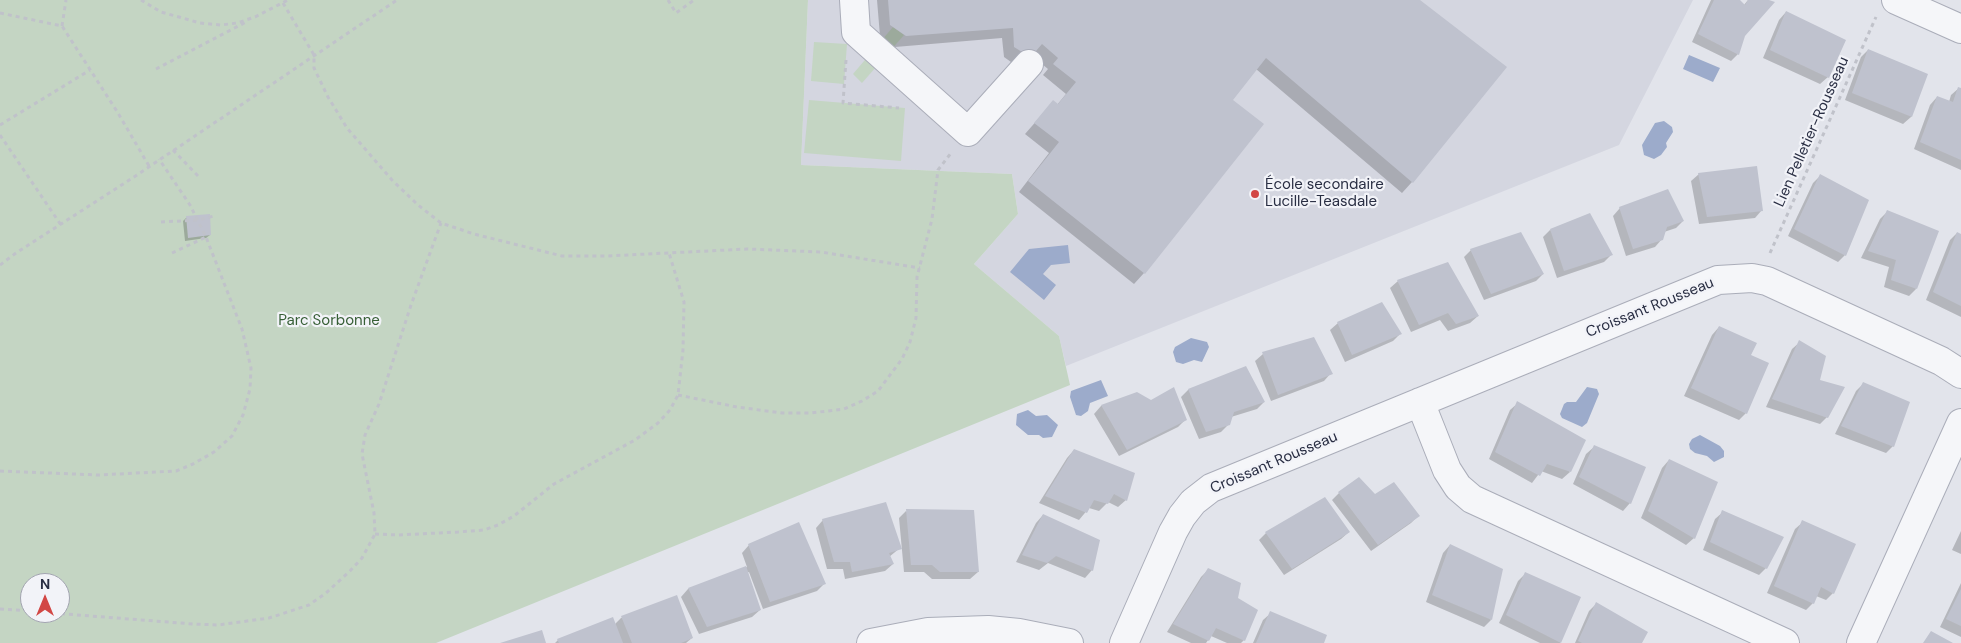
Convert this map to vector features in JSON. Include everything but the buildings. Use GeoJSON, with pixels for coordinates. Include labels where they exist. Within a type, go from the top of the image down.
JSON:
{"type":"FeatureCollection","features":[{"type":"Feature","properties":{"kind":"street"},"geometry":{"type":"LineString","coordinates":[[854,0],[856,32],[968,132],[1030,64]]}},
{"type":"Feature","properties":{"kind":"street"},"geometry":{"type":"LineString","coordinates":[[1887,6],[1961,30]]}},
{"type":"Feature","properties":{"kind":"street","name":"Croissant Rousseau"},"geometry":{"type":"LineString","coordinates":[[1124,643],[1173,532],[1193,502],[1211,488],[1718,280],[1752,278],[1768,281],[1941,361],[1961,374]]}},
{"type":"Feature","properties":{"kind":"street"},"geometry":{"type":"LineString","coordinates":[[1420,402],[1447,470],[1458,487],[1472,499],[1785,643]]}},
{"type":"Feature","properties":{"kind":"street"},"geometry":{"type":"LineString","coordinates":[[1861,643],[1961,424]]}},
{"type":"Feature","properties":{"kind":"street"},"geometry":{"type":"LineString","coordinates":[[871,643],[928,632],[988,630],[1019,633],[1069,643]]}},
{"type":"Feature","properties":{"kind":"path"},"geometry":{"type":"LineString","coordinates":[[66,0],[62,26],[149,166]]}},
{"type":"Feature","properties":{"kind":"path"},"geometry":{"type":"LineString","coordinates":[[142,0],[161,12],[200,23],[229,24],[255,17]]}},
{"type":"Feature","properties":{"kind":"path"},"geometry":{"type":"LineString","coordinates":[[156,69],[288,0]]}},
{"type":"Feature","properties":{"kind":"path"},"geometry":{"type":"LineString","coordinates":[[0,265],[397,0]]}},
{"type":"Feature","properties":{"kind":"path"},"geometry":{"type":"LineString","coordinates":[[668,0],[676,13],[694,0]]}},
{"type":"Feature","properties":{"kind":"path"},"geometry":{"type":"LineString","coordinates":[[283,3],[314,55],[314,68],[328,97],[347,128],[392,180],[418,206],[441,223],[474,234],[562,256],[607,256],[747,249],[821,252],[920,268]]}},
{"type":"Feature","properties":{"kind":"path","name":"Lien Pelletier-Rousseau"},"geometry":{"type":"LineString","coordinates":[[1766,261],[1887,6]]}},
{"type":"Feature","properties":{"kind":"path"},"geometry":{"type":"LineString","coordinates":[[0,13],[62,26]]}},
{"type":"Feature","properties":{"kind":"path"},"geometry":{"type":"LineString","coordinates":[[856,32],[847,44],[843,103],[905,108],[923,92]]}},
{"type":"Feature","properties":{"kind":"path"},"geometry":{"type":"LineString","coordinates":[[0,126],[90,70]]}},
{"type":"Feature","properties":{"kind":"path"},"geometry":{"type":"LineString","coordinates":[[0,135],[61,225]]}},
{"type":"Feature","properties":{"kind":"path"},"geometry":{"type":"LineString","coordinates":[[174,150],[199,177]]}},
{"type":"Feature","properties":{"kind":"path"},"geometry":{"type":"LineString","coordinates":[[0,471],[98,475],[176,471],[214,452],[232,436],[243,415],[250,389],[251,368],[242,329],[198,220],[190,204],[159,159]]}},
{"type":"Feature","properties":{"kind":"path"},"geometry":{"type":"LineString","coordinates":[[678,395],[737,407],[782,413],[811,413],[844,409],[878,391],[902,360],[910,342],[916,318],[917,277],[932,219],[938,170]]}},
{"type":"Feature","properties":{"kind":"path"},"geometry":{"type":"LineString","coordinates":[[161,222],[198,220],[214,216]]}},
{"type":"Feature","properties":{"kind":"path"},"geometry":{"type":"LineString","coordinates":[[70,614],[201,625],[218,625],[269,618],[309,605],[326,593],[362,558],[375,534],[374,514],[362,454],[365,435],[379,404],[411,305],[441,223]]}},
{"type":"Feature","properties":{"kind":"path"},"geometry":{"type":"LineString","coordinates":[[172,253],[206,237]]}},
{"type":"Feature","properties":{"kind":"path"},"geometry":{"type":"LineString","coordinates":[[375,534],[398,536],[458,532],[484,530],[498,525],[514,516],[554,484],[635,440],[658,423],[670,410],[678,395],[683,350],[684,302],[669,253]]}},
{"type":"Feature","properties":{"kind":"path"},"geometry":{"type":"LineString","coordinates":[[0,609],[20,610]]}},
{"type":"Feature","properties":{"kind":"shaded area","name":"École secondaire Lucille-Teasdale"},"geometry":{"type":"Polygon","coordinates":[[[808,0],[1693,0],[1619,145],[1066,366],[1059,336],[974,264],[1018,214],[1012,174],[801,165],[808,0]]]}},
{"type":"Feature","properties":{"kind":"green space","name":"Parc Sorbonne"},"geometry":{"type":"Polygon","coordinates":[[[0,0],[808,0],[801,165],[1012,174],[1018,214],[974,264],[1059,336],[1070,385],[436,643],[0,643],[0,0]]]}},
{"type":"Feature","properties":{"kind":"green space"},"geometry":{"type":"Polygon","coordinates":[[[893,27],[904,35],[862,83],[853,74],[893,27]]]}},
{"type":"Feature","properties":{"kind":"green space"},"geometry":{"type":"Polygon","coordinates":[[[814,42],[847,44],[844,84],[811,81],[814,42]]]}},
{"type":"Feature","properties":{"kind":"green space"},"geometry":{"type":"Polygon","coordinates":[[[809,100],[905,108],[901,161],[804,153],[809,100]]]}},
{"type":"Feature","properties":{"kind":"water"},"geometry":{"type":"Polygon","coordinates":[[[1689,55],[1720,68],[1713,82],[1683,69],[1689,55]]]}},
{"type":"Feature","properties":{"kind":"water"},"geometry":{"type":"Polygon","coordinates":[[[1664,121],[1672,127],[1673,132],[1666,143],[1667,147],[1661,155],[1654,159],[1644,155],[1642,145],[1655,123],[1664,121]]]}},
{"type":"Feature","properties":{"kind":"water"},"geometry":{"type":"Polygon","coordinates":[[[1068,245],[1070,263],[1051,265],[1043,274],[1056,285],[1044,300],[1010,272],[1029,249],[1068,245]]]}},
{"type":"Feature","properties":{"kind":"water"},"geometry":{"type":"Polygon","coordinates":[[[1191,338],[1207,342],[1209,347],[1202,362],[1194,360],[1183,364],[1176,362],[1173,352],[1175,347],[1191,338]]]}},
{"type":"Feature","properties":{"kind":"water"},"geometry":{"type":"Polygon","coordinates":[[[1101,380],[1108,396],[1090,403],[1088,411],[1081,416],[1076,415],[1070,397],[1071,391],[1101,380]]]}},
{"type":"Feature","properties":{"kind":"water"},"geometry":{"type":"Polygon","coordinates":[[[1587,387],[1597,389],[1599,394],[1587,423],[1582,427],[1562,418],[1560,414],[1564,404],[1576,402],[1587,387]]]}},
{"type":"Feature","properties":{"kind":"water"},"geometry":{"type":"Polygon","coordinates":[[[1028,410],[1036,416],[1047,415],[1058,425],[1052,437],[1043,438],[1039,435],[1028,435],[1016,425],[1017,414],[1028,410]]]}},
{"type":"Feature","properties":{"kind":"water"},"geometry":{"type":"Polygon","coordinates":[[[1700,435],[1720,446],[1724,451],[1724,457],[1714,462],[1707,456],[1695,453],[1690,449],[1689,444],[1692,439],[1700,435]]]}},
{"type":"Feature","properties":{"kind":"place","name":"École secondaire Lucille-Teasdale"},"geometry":{"type":"Point","coordinates":[1255,194]}}]}
